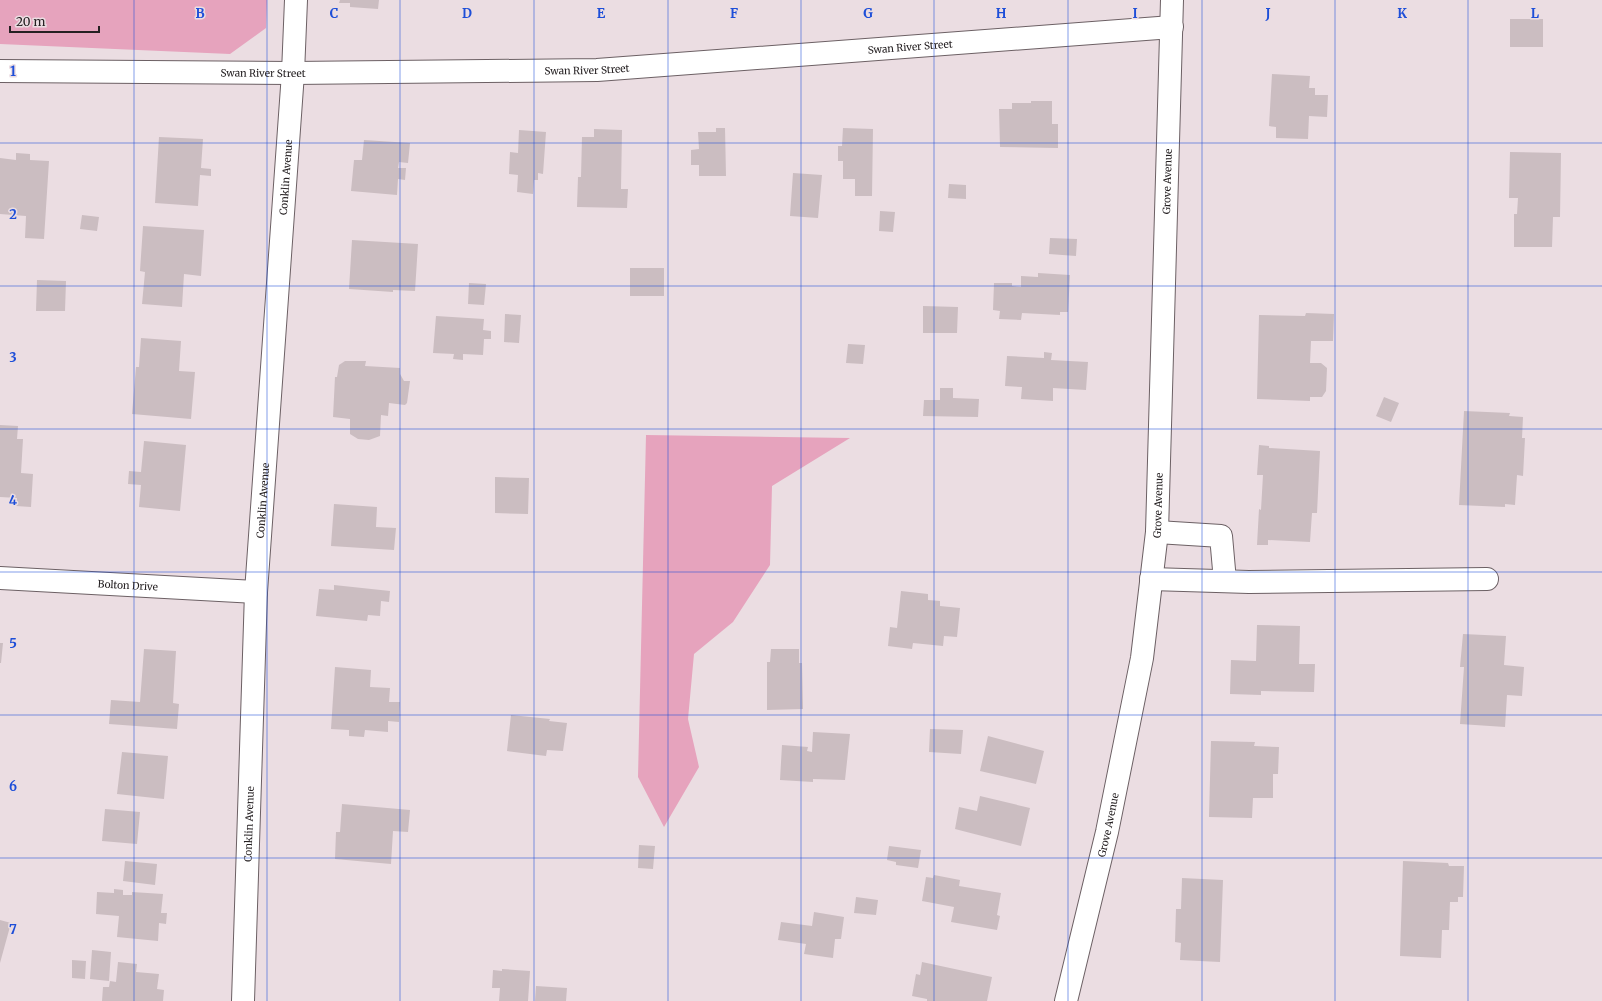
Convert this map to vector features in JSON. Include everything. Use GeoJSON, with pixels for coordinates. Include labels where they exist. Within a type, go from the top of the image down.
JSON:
{"type":"FeatureCollection","features":[{"type":"Feature","properties":{"kind":"street","name":"Conklin Avenue"},"geometry":{"type":"LineString","coordinates":[[243,1001],[256,592],[293,73],[296,0]]}},
{"type":"Feature","properties":{"kind":"street","name":"Grove Avenue"},"geometry":{"type":"LineString","coordinates":[[1066,1001],[1107,832],[1142,658],[1157,532],[1172,0]]}},
{"type":"Feature","properties":{"kind":"street","name":"Swan River Street"},"geometry":{"type":"LineString","coordinates":[[0,71],[293,73],[597,70],[1172,27]]}},
{"type":"Feature","properties":{"kind":"street"},"geometry":{"type":"LineString","coordinates":[[1157,532],[1221,536],[1225,581]]}},
{"type":"Feature","properties":{"kind":"street","name":"Bolton Drive"},"geometry":{"type":"LineString","coordinates":[[0,578],[256,592]]}},
{"type":"Feature","properties":{"kind":"street"},"geometry":{"type":"LineString","coordinates":[[1151,579],[1249,582],[1487,579]]}},
{"type":"Feature","properties":{"kind":"shaded area"},"geometry":{"type":"Polygon","coordinates":[[[0,0],[267,0],[266,28],[230,54],[0,44],[0,0]]]}},
{"type":"Feature","properties":{"kind":"shaded area"},"geometry":{"type":"Polygon","coordinates":[[[646,435],[850,438],[772,486],[770,565],[733,622],[694,654],[688,719],[699,767],[664,827],[638,777],[646,435]]]}},
{"type":"Feature","properties":{"kind":"building"},"geometry":{"type":"Polygon","coordinates":[[[340,0],[379,0],[378,9],[350,7],[350,3],[339,3],[340,0]]]}},
{"type":"Feature","properties":{"kind":"building"},"geometry":{"type":"Polygon","coordinates":[[[1510,19],[1543,19],[1543,47],[1510,47],[1510,19]]]}},
{"type":"Feature","properties":{"kind":"building"},"geometry":{"type":"Polygon","coordinates":[[[1272,74],[1310,76],[1309,88],[1315,88],[1315,95],[1328,95],[1327,117],[1309,116],[1308,139],[1276,138],[1276,127],[1269,126],[1272,74]]]}},
{"type":"Feature","properties":{"kind":"building"},"geometry":{"type":"Polygon","coordinates":[[[1031,101],[1052,101],[1052,124],[1058,124],[1058,148],[1000,147],[999,109],[1012,109],[1012,103],[1031,103],[1031,101]]]}},
{"type":"Feature","properties":{"kind":"building"},"geometry":{"type":"Polygon","coordinates":[[[716,128],[725,128],[726,176],[699,176],[699,165],[691,165],[691,150],[699,149],[698,132],[716,132],[716,128]]]}},
{"type":"Feature","properties":{"kind":"building"},"geometry":{"type":"Polygon","coordinates":[[[843,128],[873,129],[872,196],[855,196],[855,179],[843,179],[843,161],[838,161],[838,146],[842,146],[843,128]]]}},
{"type":"Feature","properties":{"kind":"building"},"geometry":{"type":"Polygon","coordinates":[[[594,129],[622,130],[621,189],[628,189],[627,208],[577,207],[578,177],[581,177],[582,137],[594,137],[594,129]]]}},
{"type":"Feature","properties":{"kind":"building"},"geometry":{"type":"Polygon","coordinates":[[[519,130],[546,132],[543,174],[538,173],[538,180],[534,180],[533,194],[517,192],[518,175],[509,174],[510,152],[518,153],[519,130]]]}},
{"type":"Feature","properties":{"kind":"building"},"geometry":{"type":"Polygon","coordinates":[[[159,137],[203,139],[201,168],[211,169],[211,176],[200,175],[198,206],[155,203],[159,137]]]}},
{"type":"Feature","properties":{"kind":"building"},"geometry":{"type":"Polygon","coordinates":[[[364,140],[410,143],[408,163],[399,162],[398,168],[406,168],[405,180],[398,179],[397,195],[351,191],[354,160],[362,160],[364,140]]]}},
{"type":"Feature","properties":{"kind":"building"},"geometry":{"type":"Polygon","coordinates":[[[1510,152],[1561,153],[1560,217],[1553,217],[1552,247],[1514,247],[1514,214],[1517,214],[1518,198],[1509,198],[1510,152]]]}},
{"type":"Feature","properties":{"kind":"building"},"geometry":{"type":"Polygon","coordinates":[[[16,153],[30,154],[30,160],[49,161],[44,239],[25,238],[26,216],[0,214],[0,158],[16,160],[16,153]]]}},
{"type":"Feature","properties":{"kind":"building"},"geometry":{"type":"Polygon","coordinates":[[[793,173],[822,175],[818,218],[790,216],[793,173]]]}},
{"type":"Feature","properties":{"kind":"building"},"geometry":{"type":"Polygon","coordinates":[[[949,184],[966,185],[966,199],[948,198],[949,184]]]}},
{"type":"Feature","properties":{"kind":"building"},"geometry":{"type":"Polygon","coordinates":[[[880,211],[895,212],[893,232],[879,231],[880,211]]]}},
{"type":"Feature","properties":{"kind":"building"},"geometry":{"type":"Polygon","coordinates":[[[82,215],[99,217],[97,231],[80,229],[82,215]]]}},
{"type":"Feature","properties":{"kind":"building"},"geometry":{"type":"Polygon","coordinates":[[[143,226],[204,230],[201,276],[184,274],[182,307],[142,304],[145,272],[140,271],[143,226]]]}},
{"type":"Feature","properties":{"kind":"building"},"geometry":{"type":"Polygon","coordinates":[[[1050,238],[1077,239],[1076,256],[1049,254],[1050,238]]]}},
{"type":"Feature","properties":{"kind":"building"},"geometry":{"type":"Polygon","coordinates":[[[352,240],[418,244],[415,291],[393,290],[393,292],[349,289],[352,240]]]}},
{"type":"Feature","properties":{"kind":"building"},"geometry":{"type":"Polygon","coordinates":[[[630,268],[664,268],[664,296],[630,296],[630,268]]]}},
{"type":"Feature","properties":{"kind":"building"},"geometry":{"type":"Polygon","coordinates":[[[1038,273],[1070,275],[1068,312],[1060,312],[1060,315],[1022,313],[1021,320],[999,319],[1000,311],[993,310],[994,283],[1012,283],[1012,286],[1021,287],[1021,276],[1038,277],[1038,273]]]}},
{"type":"Feature","properties":{"kind":"building"},"geometry":{"type":"Polygon","coordinates":[[[37,280],[66,281],[65,311],[36,311],[37,280]]]}},
{"type":"Feature","properties":{"kind":"building"},"geometry":{"type":"Polygon","coordinates":[[[469,283],[486,284],[484,305],[468,304],[469,283]]]}},
{"type":"Feature","properties":{"kind":"building"},"geometry":{"type":"Polygon","coordinates":[[[923,306],[958,307],[957,333],[923,333],[923,306]]]}},
{"type":"Feature","properties":{"kind":"building"},"geometry":{"type":"Polygon","coordinates":[[[1306,313],[1334,314],[1333,341],[1311,341],[1310,363],[1321,363],[1327,368],[1326,391],[1322,397],[1310,397],[1310,401],[1257,399],[1259,315],[1305,316],[1306,313]]]}},
{"type":"Feature","properties":{"kind":"building"},"geometry":{"type":"Polygon","coordinates":[[[505,314],[521,315],[519,343],[504,342],[505,314]]]}},
{"type":"Feature","properties":{"kind":"building"},"geometry":{"type":"Polygon","coordinates":[[[436,316],[484,319],[483,330],[491,331],[491,339],[484,339],[483,355],[463,354],[463,360],[453,359],[454,354],[433,353],[436,316]]]}},
{"type":"Feature","properties":{"kind":"building"},"geometry":{"type":"Polygon","coordinates":[[[141,338],[181,341],[179,371],[195,372],[191,419],[132,414],[136,367],[139,367],[141,338]]]}},
{"type":"Feature","properties":{"kind":"building"},"geometry":{"type":"Polygon","coordinates":[[[848,344],[865,345],[863,364],[846,363],[848,344]]]}},
{"type":"Feature","properties":{"kind":"building"},"geometry":{"type":"Polygon","coordinates":[[[1044,352],[1052,353],[1051,360],[1088,362],[1086,390],[1053,388],[1053,401],[1021,399],[1022,387],[1005,386],[1007,356],[1044,358],[1044,352]]]}},
{"type":"Feature","properties":{"kind":"building"},"geometry":{"type":"Polygon","coordinates":[[[345,361],[366,361],[365,366],[400,368],[400,374],[404,381],[410,381],[407,403],[405,405],[389,403],[388,416],[381,415],[380,436],[369,440],[358,439],[350,434],[350,419],[333,417],[335,377],[337,377],[339,365],[345,361]]]}},
{"type":"Feature","properties":{"kind":"building"},"geometry":{"type":"Polygon","coordinates":[[[940,388],[953,388],[953,398],[979,399],[978,417],[923,416],[924,400],[940,400],[940,388]]]}},
{"type":"Feature","properties":{"kind":"building"},"geometry":{"type":"Polygon","coordinates":[[[1384,397],[1399,403],[1391,422],[1376,416],[1384,397]]]}},
{"type":"Feature","properties":{"kind":"building"},"geometry":{"type":"Polygon","coordinates":[[[1464,411],[1510,413],[1509,416],[1523,417],[1522,438],[1525,438],[1523,476],[1517,475],[1515,505],[1505,504],[1505,507],[1459,505],[1464,411]]]}},
{"type":"Feature","properties":{"kind":"building"},"geometry":{"type":"Polygon","coordinates":[[[0,425],[18,426],[17,439],[23,439],[21,473],[33,474],[31,507],[16,506],[17,498],[0,497],[0,425]]]}},
{"type":"Feature","properties":{"kind":"building"},"geometry":{"type":"Polygon","coordinates":[[[144,441],[186,445],[180,511],[139,507],[141,485],[128,484],[129,471],[141,472],[144,441]]]}},
{"type":"Feature","properties":{"kind":"building"},"geometry":{"type":"Polygon","coordinates":[[[1259,445],[1269,446],[1269,448],[1320,451],[1317,513],[1312,513],[1310,542],[1268,540],[1268,545],[1257,545],[1263,475],[1257,475],[1259,445]]]}},
{"type":"Feature","properties":{"kind":"building"},"geometry":{"type":"Polygon","coordinates":[[[495,477],[529,478],[528,514],[495,513],[495,477]]]}},
{"type":"Feature","properties":{"kind":"building"},"geometry":{"type":"Polygon","coordinates":[[[334,504],[377,507],[376,527],[396,528],[394,550],[331,546],[334,504]]]}},
{"type":"Feature","properties":{"kind":"building"},"geometry":{"type":"Polygon","coordinates":[[[334,585],[390,591],[389,602],[381,601],[380,616],[368,615],[367,621],[316,616],[319,589],[334,590],[334,585]]]}},
{"type":"Feature","properties":{"kind":"building"},"geometry":{"type":"Polygon","coordinates":[[[901,591],[928,594],[928,600],[940,601],[940,606],[960,608],[957,637],[944,636],[943,646],[913,643],[912,649],[888,646],[890,627],[897,628],[901,591]]]}},
{"type":"Feature","properties":{"kind":"building"},"geometry":{"type":"Polygon","coordinates":[[[1257,625],[1300,626],[1299,664],[1315,664],[1314,692],[1261,691],[1261,695],[1230,694],[1231,660],[1256,661],[1257,625]]]}},
{"type":"Feature","properties":{"kind":"building"},"geometry":{"type":"Polygon","coordinates":[[[1463,634],[1506,636],[1504,665],[1524,667],[1522,696],[1507,695],[1505,727],[1460,724],[1464,667],[1460,667],[1463,634]]]}},
{"type":"Feature","properties":{"kind":"building"},"geometry":{"type":"Polygon","coordinates":[[[0,643],[3,643],[1,663],[0,663],[0,643]]]}},
{"type":"Feature","properties":{"kind":"building"},"geometry":{"type":"Polygon","coordinates":[[[144,649],[176,651],[173,703],[179,704],[177,729],[109,724],[111,700],[140,702],[144,649]]]}},
{"type":"Feature","properties":{"kind":"building"},"geometry":{"type":"Polygon","coordinates":[[[771,649],[799,649],[799,663],[802,663],[803,709],[767,710],[767,662],[770,662],[771,649]]]}},
{"type":"Feature","properties":{"kind":"building"},"geometry":{"type":"Polygon","coordinates":[[[335,667],[371,670],[370,687],[390,688],[389,702],[400,702],[399,722],[388,721],[388,732],[365,730],[364,737],[349,736],[349,730],[331,729],[335,667]]]}},
{"type":"Feature","properties":{"kind":"building"},"geometry":{"type":"Polygon","coordinates":[[[511,715],[550,719],[549,721],[567,723],[563,751],[547,750],[546,756],[507,751],[511,715]]]}},
{"type":"Feature","properties":{"kind":"building"},"geometry":{"type":"Polygon","coordinates":[[[930,729],[963,730],[961,754],[929,752],[930,729]]]}},
{"type":"Feature","properties":{"kind":"building"},"geometry":{"type":"Polygon","coordinates":[[[813,732],[850,734],[845,780],[813,779],[813,782],[780,780],[782,745],[808,747],[807,751],[812,752],[813,732]]]}},
{"type":"Feature","properties":{"kind":"building"},"geometry":{"type":"Polygon","coordinates":[[[988,736],[1044,751],[1036,784],[980,771],[988,736]]]}},
{"type":"Feature","properties":{"kind":"building"},"geometry":{"type":"Polygon","coordinates":[[[1211,741],[1255,742],[1254,746],[1279,747],[1278,774],[1273,774],[1273,798],[1253,798],[1252,818],[1209,817],[1211,741]]]}},
{"type":"Feature","properties":{"kind":"building"},"geometry":{"type":"Polygon","coordinates":[[[122,752],[168,756],[164,799],[117,794],[122,752]]]}},
{"type":"Feature","properties":{"kind":"building"},"geometry":{"type":"Polygon","coordinates":[[[980,796],[1030,808],[1021,846],[955,829],[959,807],[977,811],[980,796]]]}},
{"type":"Feature","properties":{"kind":"building"},"geometry":{"type":"Polygon","coordinates":[[[342,804],[410,810],[408,832],[393,831],[391,864],[335,859],[336,832],[340,832],[342,804]]]}},
{"type":"Feature","properties":{"kind":"building"},"geometry":{"type":"Polygon","coordinates":[[[105,809],[140,812],[137,844],[102,841],[105,809]]]}},
{"type":"Feature","properties":{"kind":"building"},"geometry":{"type":"Polygon","coordinates":[[[639,845],[655,846],[653,869],[638,868],[639,845]]]}},
{"type":"Feature","properties":{"kind":"building"},"geometry":{"type":"Polygon","coordinates":[[[889,846],[921,850],[918,868],[896,865],[896,862],[887,860],[889,846]]]}},
{"type":"Feature","properties":{"kind":"building"},"geometry":{"type":"Polygon","coordinates":[[[125,861],[157,864],[155,885],[123,881],[125,861]]]}},
{"type":"Feature","properties":{"kind":"building"},"geometry":{"type":"Polygon","coordinates":[[[1403,861],[1448,863],[1449,866],[1464,866],[1463,897],[1458,897],[1458,902],[1450,902],[1449,930],[1442,930],[1441,958],[1400,956],[1403,861]]]}},
{"type":"Feature","properties":{"kind":"building"},"geometry":{"type":"Polygon","coordinates":[[[934,875],[960,880],[959,886],[1001,893],[997,915],[1000,916],[997,930],[951,922],[954,907],[922,901],[926,877],[933,878],[934,875]]]}},
{"type":"Feature","properties":{"kind":"building"},"geometry":{"type":"Polygon","coordinates":[[[1182,878],[1223,880],[1220,962],[1180,960],[1181,943],[1175,942],[1176,909],[1181,909],[1182,878]]]}},
{"type":"Feature","properties":{"kind":"building"},"geometry":{"type":"Polygon","coordinates":[[[114,889],[123,890],[123,895],[132,895],[132,892],[163,894],[161,913],[167,913],[166,924],[159,923],[158,941],[117,937],[119,916],[96,914],[97,892],[114,893],[114,889]]]}},
{"type":"Feature","properties":{"kind":"building"},"geometry":{"type":"Polygon","coordinates":[[[856,897],[878,900],[876,915],[854,913],[856,897]]]}},
{"type":"Feature","properties":{"kind":"building"},"geometry":{"type":"Polygon","coordinates":[[[814,912],[844,917],[841,939],[835,939],[833,958],[804,954],[806,944],[778,940],[781,922],[812,926],[814,912]]]}},
{"type":"Feature","properties":{"kind":"building"},"geometry":{"type":"Polygon","coordinates":[[[0,920],[11,923],[0,963],[0,920]]]}},
{"type":"Feature","properties":{"kind":"building"},"geometry":{"type":"Polygon","coordinates":[[[92,950],[111,952],[109,981],[90,979],[92,950]]]}},
{"type":"Feature","properties":{"kind":"building"},"geometry":{"type":"Polygon","coordinates":[[[72,960],[86,961],[85,979],[72,978],[72,960]]]}},
{"type":"Feature","properties":{"kind":"building"},"geometry":{"type":"Polygon","coordinates":[[[118,962],[137,964],[136,972],[159,974],[157,989],[164,990],[163,1001],[102,1001],[103,987],[109,987],[110,981],[116,982],[118,962]]]}},
{"type":"Feature","properties":{"kind":"building"},"geometry":{"type":"Polygon","coordinates":[[[922,962],[992,977],[987,1001],[927,1001],[927,999],[912,996],[916,974],[920,975],[922,962]]]}},
{"type":"Feature","properties":{"kind":"building"},"geometry":{"type":"Polygon","coordinates":[[[502,969],[530,971],[528,1001],[499,1001],[500,988],[492,988],[493,970],[502,971],[502,969]]]}},
{"type":"Feature","properties":{"kind":"building"},"geometry":{"type":"Polygon","coordinates":[[[536,986],[567,988],[566,1001],[535,1001],[536,986]]]}}]}
